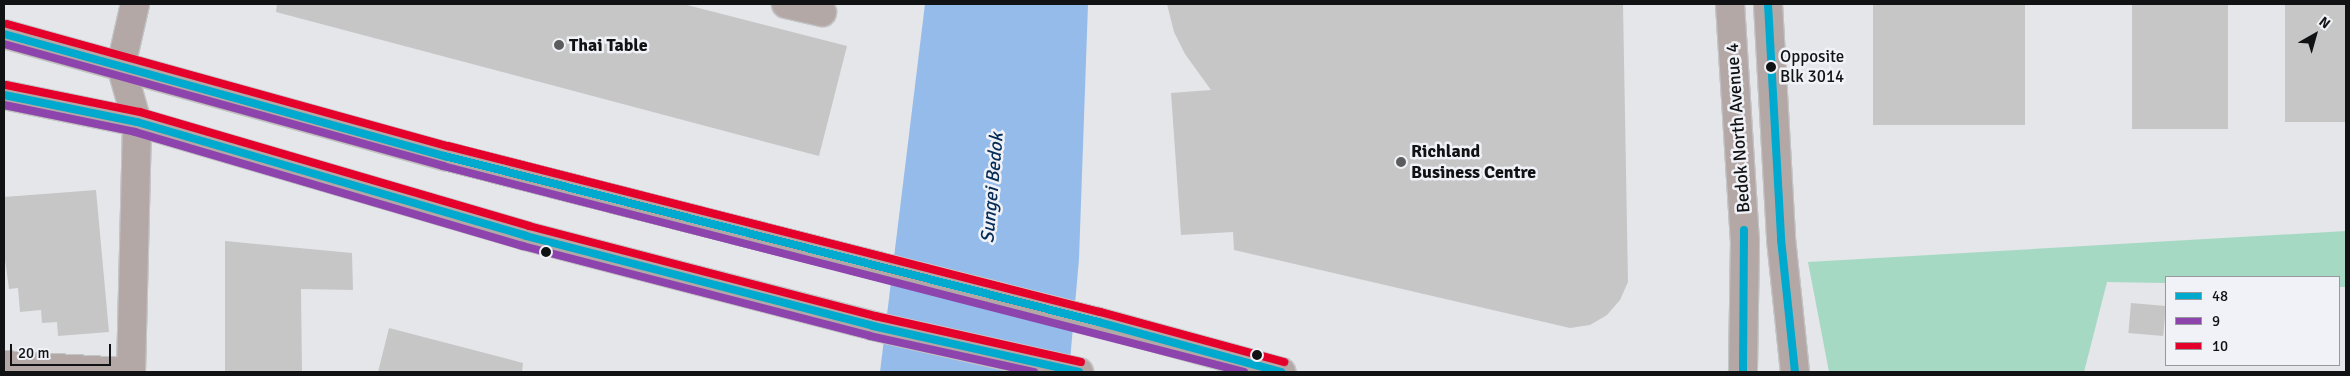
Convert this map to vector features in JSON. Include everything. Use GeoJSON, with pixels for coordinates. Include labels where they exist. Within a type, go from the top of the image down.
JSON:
{"type":"FeatureCollection","features":[{"type":"Feature","properties":{"kind":"street"},"geometry":{"type":"LineString","coordinates":[[131,372],[137,122],[121,66],[135,4]]}},
{"type":"Feature","properties":{"kind":"street"},"geometry":{"type":"LineString","coordinates":[[786,4],[822,12]]}},
{"type":"Feature","properties":{"kind":"street","name":"Bedok North Avenue 4"},"geometry":{"type":"LineString","coordinates":[[1730,4],[1745,241],[1743,372]]}},
{"type":"Feature","properties":{"kind":"street","name":"Bedok North Avenue 4"},"geometry":{"type":"LineString","coordinates":[[1768,4],[1781,239],[1795,372]]}},
{"type":"Feature","properties":{"kind":"street"},"geometry":{"type":"LineString","coordinates":[[4,34],[445,156],[882,269],[1088,319],[1281,372]]}},
{"type":"Feature","properties":{"kind":"street"},"geometry":{"type":"LineString","coordinates":[[4,95],[137,122],[526,236],[873,326],[1079,372]]}},
{"type":"Feature","properties":{"kind":"street"},"geometry":{"type":"LineString","coordinates":[[4,365],[125,372]]}},
{"type":"Feature","properties":{"kind":"green space"},"geometry":{"type":"Polygon","coordinates":[[[2346,231],[2346,287],[2340,287],[2340,276],[2165,276],[2165,283],[2107,282],[2084,372],[1829,372],[1808,262],[2346,231]]]}},
{"type":"Feature","properties":{"kind":"water","name":"Sungei Bedok"},"geometry":{"type":"Polygon","coordinates":[[[925,4],[1088,4],[1079,259],[1069,372],[880,372],[925,4]]]}},
{"type":"Feature","properties":{"kind":"building"},"geometry":{"type":"Polygon","coordinates":[[[277,4],[683,4],[847,46],[819,156],[276,12],[277,4]]]}},
{"type":"Feature","properties":{"kind":"building","name":"Richland Business Centre"},"geometry":{"type":"Polygon","coordinates":[[[1167,4],[1623,4],[1628,282],[1620,300],[1607,315],[1590,325],[1570,328],[1234,250],[1233,232],[1181,235],[1171,93],[1211,90],[1185,54],[1174,32],[1167,4]]]}},
{"type":"Feature","properties":{"kind":"building"},"geometry":{"type":"Polygon","coordinates":[[[1873,4],[2025,4],[2025,125],[1873,125],[1873,4]]]}},
{"type":"Feature","properties":{"kind":"building"},"geometry":{"type":"Polygon","coordinates":[[[2132,4],[2228,4],[2228,129],[2132,129],[2132,4]]]}},
{"type":"Feature","properties":{"kind":"building"},"geometry":{"type":"Polygon","coordinates":[[[2285,4],[2346,4],[2346,122],[2285,122],[2285,4]]]}},
{"type":"Feature","properties":{"kind":"building"},"geometry":{"type":"Polygon","coordinates":[[[96,190],[109,332],[58,336],[57,322],[42,323],[41,310],[20,312],[18,288],[9,289],[4,252],[4,197],[96,190]]]}},
{"type":"Feature","properties":{"kind":"building"},"geometry":{"type":"Polygon","coordinates":[[[225,241],[352,253],[353,290],[301,289],[302,372],[225,372],[225,241]]]}},
{"type":"Feature","properties":{"kind":"building"},"geometry":{"type":"Polygon","coordinates":[[[2131,303],[2165,306],[2163,336],[2128,333],[2131,303]]]}},
{"type":"Feature","properties":{"kind":"building"},"geometry":{"type":"Polygon","coordinates":[[[389,328],[523,363],[522,372],[378,372],[389,328]]]}},
{"type":"Feature","properties":{"kind":"transit line","name":"48"},"geometry":{"type":"LineString","coordinates":[[1768,4],[1781,239],[1795,372]]}},
{"type":"Feature","properties":{"kind":"transit line","name":"10"},"geometry":{"type":"LineString","coordinates":[[7,24],[448,146],[1100,312],[1284,362]]}},
{"type":"Feature","properties":{"kind":"transit line","name":"48"},"geometry":{"type":"LineString","coordinates":[[4,34],[445,156],[1098,322],[1281,372]]}},
{"type":"Feature","properties":{"kind":"transit line","name":"9"},"geometry":{"type":"LineString","coordinates":[[4,44],[443,166],[1244,372]]}},
{"type":"Feature","properties":{"kind":"transit line","name":"10"},"geometry":{"type":"LineString","coordinates":[[6,85],[140,112],[529,226],[875,316],[1081,362]]}},
{"type":"Feature","properties":{"kind":"transit line","name":"48"},"geometry":{"type":"LineString","coordinates":[[4,95],[137,122],[526,236],[873,326],[1079,372]]}},
{"type":"Feature","properties":{"kind":"transit line","name":"9"},"geometry":{"type":"LineString","coordinates":[[4,105],[135,132],[523,246],[870,336],[1034,372]]}},
{"type":"Feature","properties":{"kind":"transit line","name":"48"},"geometry":{"type":"LineString","coordinates":[[1743,372],[1744,230]]}},
{"type":"Feature","properties":{"kind":"place","name":"Thai Table"},"geometry":{"type":"Point","coordinates":[559,45]}},
{"type":"Feature","properties":{"kind":"place","name":"Opposite Blk 3014"},"geometry":{"type":"Point","coordinates":[1771,67]}},
{"type":"Feature","properties":{"kind":"place","name":"Richland Business Centre"},"geometry":{"type":"Point","coordinates":[1401,162]}}]}
